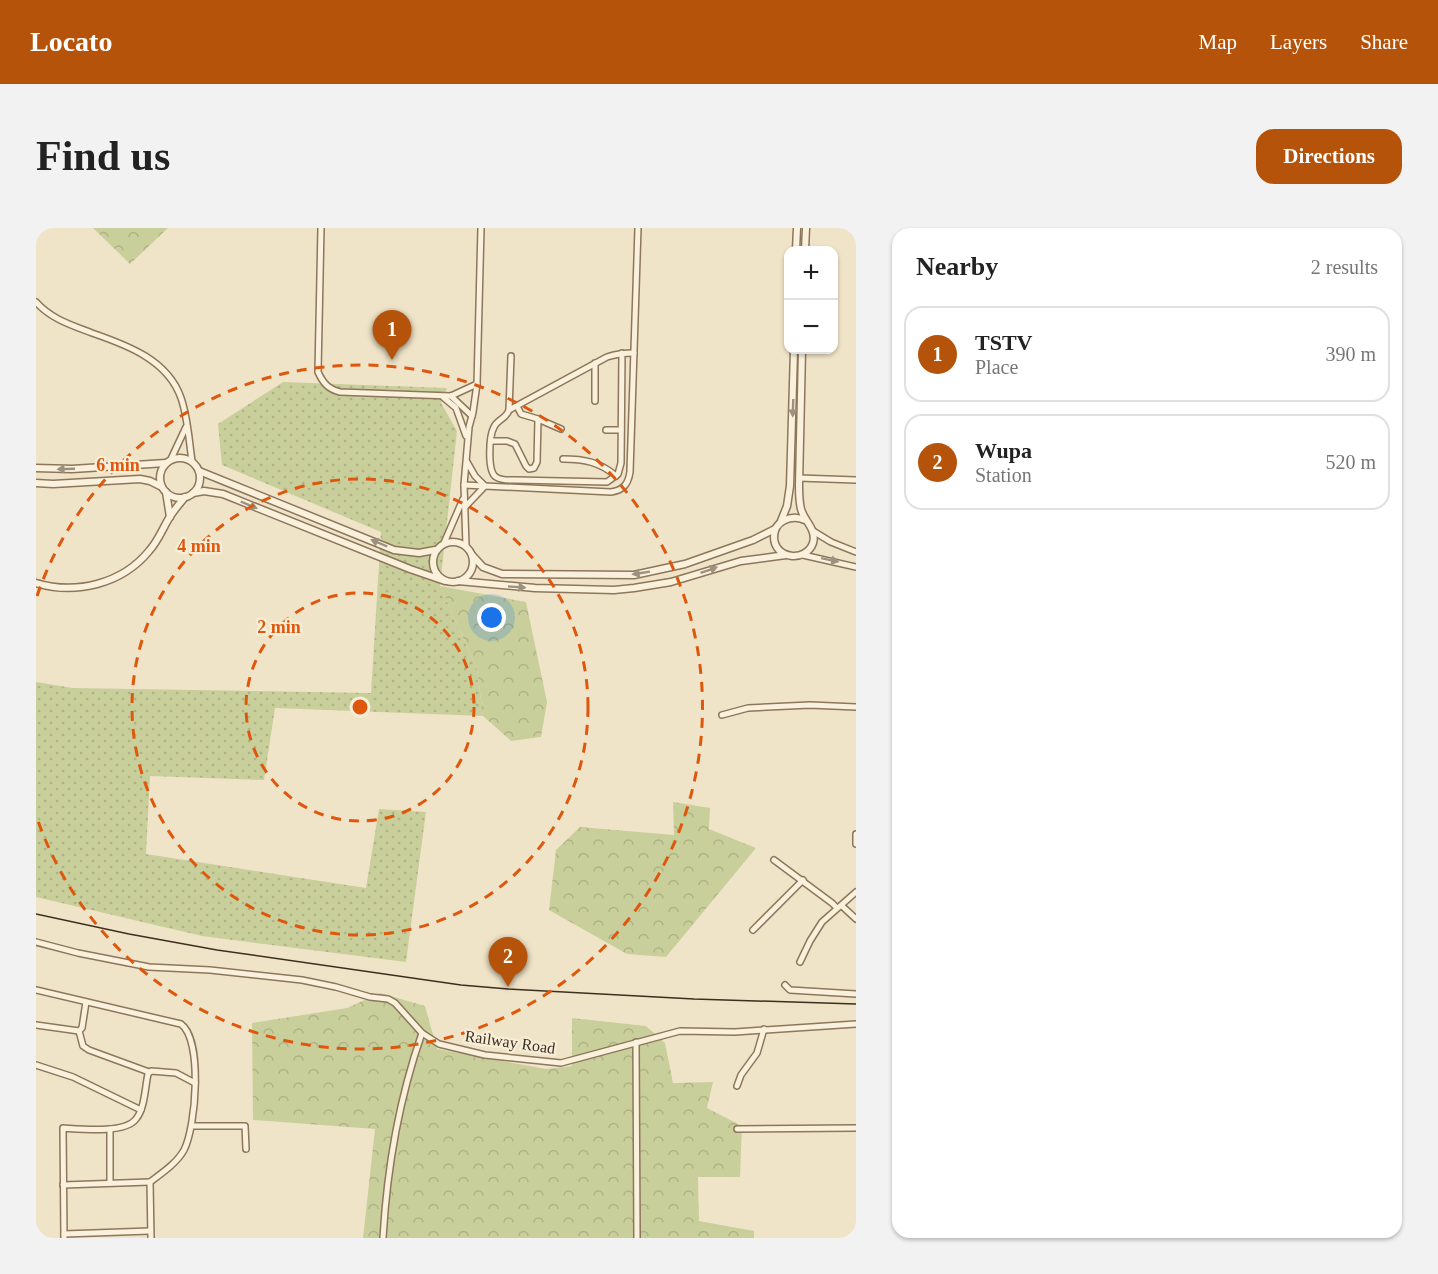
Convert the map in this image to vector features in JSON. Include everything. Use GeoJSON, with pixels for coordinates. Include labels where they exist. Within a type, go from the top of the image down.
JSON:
{"type":"FeatureCollection","features":[{"type":"Feature","properties":{"kind":"street"},"geometry":{"type":"LineString","coordinates":[[321,228],[318,372],[324,384],[340,392],[441,396],[451,396],[477,384]]}},
{"type":"Feature","properties":{"kind":"street"},"geometry":{"type":"LineString","coordinates":[[481,228],[477,384],[467,441],[464,498],[466,546],[483,567],[502,574],[634,575],[685,564],[753,540],[775,529],[782,521],[790,486],[794,354]]}},
{"type":"Feature","properties":{"kind":"street"},"geometry":{"type":"LineString","coordinates":[[464,485],[611,492],[619,491],[626,486],[630,472],[638,228]]}},
{"type":"Feature","properties":{"kind":"street"},"geometry":{"type":"LineString","coordinates":[[796,246],[797,228]]}},
{"type":"Feature","properties":{"kind":"street"},"geometry":{"type":"LineString","coordinates":[[805,246],[806,228]]}},
{"type":"Feature","properties":{"kind":"street"},"geometry":{"type":"LineString","coordinates":[[36,302],[54,317],[67,324],[115,341],[149,358],[175,384],[184,409],[192,461],[199,471],[200,483],[193,493]]}},
{"type":"Feature","properties":{"kind":"street"},"geometry":{"type":"LineString","coordinates":[[511,356],[509,410],[504,418],[496,423],[491,433],[490,467],[493,474],[503,480],[607,482],[616,476],[621,463],[622,353]]}},
{"type":"Feature","properties":{"kind":"street"},"geometry":{"type":"LineString","coordinates":[[509,410],[607,357],[634,353]]}},
{"type":"Feature","properties":{"kind":"street"},"geometry":{"type":"LineString","coordinates":[[802,354],[800,507],[813,531],[831,542],[856,552]]}},
{"type":"Feature","properties":{"kind":"street"},"geometry":{"type":"LineString","coordinates":[[595,363],[595,401]]}},
{"type":"Feature","properties":{"kind":"street"},"geometry":{"type":"LineString","coordinates":[[441,396],[456,408],[467,441]]}},
{"type":"Feature","properties":{"kind":"street"},"geometry":{"type":"LineString","coordinates":[[451,396],[472,416]]}},
{"type":"Feature","properties":{"kind":"street"},"geometry":{"type":"LineString","coordinates":[[517,406],[521,414],[561,429]]}},
{"type":"Feature","properties":{"kind":"street"},"geometry":{"type":"LineString","coordinates":[[490,441],[507,441],[515,444],[526,466],[529,469],[534,468],[537,462],[538,419]]}},
{"type":"Feature","properties":{"kind":"street"},"geometry":{"type":"LineString","coordinates":[[170,517],[160,474],[187,426]]}},
{"type":"Feature","properties":{"kind":"street"},"geometry":{"type":"LineString","coordinates":[[606,430],[621,430]]}},
{"type":"Feature","properties":{"kind":"street"},"geometry":{"type":"LineString","coordinates":[[36,468],[83,468],[182,458],[192,461]]}},
{"type":"Feature","properties":{"kind":"street"},"geometry":{"type":"LineString","coordinates":[[564,459],[594,462],[607,468],[616,476]]}},
{"type":"Feature","properties":{"kind":"street"},"geometry":{"type":"LineString","coordinates":[[466,460],[475,476],[485,486]]}},
{"type":"Feature","properties":{"kind":"street"},"geometry":{"type":"LineString","coordinates":[[199,471],[394,550],[419,554],[435,550],[444,543],[452,541],[466,546]]}},
{"type":"Feature","properties":{"kind":"street"},"geometry":{"type":"LineString","coordinates":[[799,478],[856,480]]}},
{"type":"Feature","properties":{"kind":"street"},"geometry":{"type":"LineString","coordinates":[[36,483],[140,479],[150,481],[178,498],[204,491],[223,494],[410,570],[445,581],[535,588],[614,590],[634,588],[671,582],[723,565],[786,555],[795,557],[809,550],[813,542],[813,531]]}},
{"type":"Feature","properties":{"kind":"street"},"geometry":{"type":"LineString","coordinates":[[465,507],[485,486]]}},
{"type":"Feature","properties":{"kind":"street"},"geometry":{"type":"LineString","coordinates":[[36,583],[60,589],[74,589],[105,581],[120,574],[150,551],[185,497]]}},
{"type":"Feature","properties":{"kind":"street"},"geometry":{"type":"LineString","coordinates":[[444,543],[464,498]]}},
{"type":"Feature","properties":{"kind":"street"},"geometry":{"type":"LineString","coordinates":[[782,521],[793,517],[805,520]]}},
{"type":"Feature","properties":{"kind":"street"},"geometry":{"type":"LineString","coordinates":[[775,529],[774,540],[777,548],[786,555]]}},
{"type":"Feature","properties":{"kind":"street"},"geometry":{"type":"LineString","coordinates":[[435,550],[432,559],[433,568],[445,581]]}},
{"type":"Feature","properties":{"kind":"street"},"geometry":{"type":"LineString","coordinates":[[458,581],[469,574],[472,568],[472,555]]}},
{"type":"Feature","properties":{"kind":"street"},"geometry":{"type":"LineString","coordinates":[[803,555],[856,567]]}},
{"type":"Feature","properties":{"kind":"street"},"geometry":{"type":"LineString","coordinates":[[722,715],[754,707],[810,705],[856,707]]}},
{"type":"Feature","properties":{"kind":"street"},"geometry":{"type":"LineString","coordinates":[[856,834],[856,844]]}},
{"type":"Feature","properties":{"kind":"street"},"geometry":{"type":"LineString","coordinates":[[774,860],[856,919]]}},
{"type":"Feature","properties":{"kind":"street"},"geometry":{"type":"LineString","coordinates":[[753,930],[803,880]]}},
{"type":"Feature","properties":{"kind":"street"},"geometry":{"type":"LineString","coordinates":[[800,962],[816,932],[856,892]]}},
{"type":"Feature","properties":{"kind":"street","name":"Railway Road"},"geometry":{"type":"LineString","coordinates":[[36,942],[149,967],[210,970],[302,980],[336,987],[370,997],[388,999],[400,1008],[422,1032],[439,1044],[485,1055],[561,1063],[680,1031],[735,1032],[856,1024]]}},
{"type":"Feature","properties":{"kind":"street"},"geometry":{"type":"LineString","coordinates":[[785,985],[790,990],[856,994]]}},
{"type":"Feature","properties":{"kind":"street"},"geometry":{"type":"LineString","coordinates":[[36,990],[181,1024],[188,1031],[190,1038],[195,1083],[192,1126],[180,1156],[150,1182],[63,1185]]}},
{"type":"Feature","properties":{"kind":"street"},"geometry":{"type":"LineString","coordinates":[[86,1002],[82,1028],[79,1031],[83,1046],[149,1072],[176,1073],[195,1083]]}},
{"type":"Feature","properties":{"kind":"street"},"geometry":{"type":"LineString","coordinates":[[36,1025],[79,1031]]}},
{"type":"Feature","properties":{"kind":"street"},"geometry":{"type":"LineString","coordinates":[[737,1086],[741,1075],[758,1053],[764,1029]]}},
{"type":"Feature","properties":{"kind":"street"},"geometry":{"type":"LineString","coordinates":[[383,1238],[386,1195],[399,1112],[422,1032]]}},
{"type":"Feature","properties":{"kind":"street"},"geometry":{"type":"LineString","coordinates":[[636,1042],[637,1238]]}},
{"type":"Feature","properties":{"kind":"street"},"geometry":{"type":"LineString","coordinates":[[36,1065],[73,1077],[141,1110]]}},
{"type":"Feature","properties":{"kind":"street"},"geometry":{"type":"LineString","coordinates":[[149,1072],[141,1110],[136,1121],[123,1128],[63,1128],[63,1185],[64,1236],[150,1231]]}},
{"type":"Feature","properties":{"kind":"street"},"geometry":{"type":"LineString","coordinates":[[192,1126],[245,1126],[246,1149]]}},
{"type":"Feature","properties":{"kind":"street"},"geometry":{"type":"LineString","coordinates":[[737,1129],[856,1128]]}},
{"type":"Feature","properties":{"kind":"street"},"geometry":{"type":"LineString","coordinates":[[110,1129],[110,1183]]}},
{"type":"Feature","properties":{"kind":"street"},"geometry":{"type":"LineString","coordinates":[[150,1182],[151,1238]]}},
{"type":"Feature","properties":{"kind":"green space"},"geometry":{"type":"Polygon","coordinates":[[[93,228],[168,228],[130,264],[93,228]]]}},
{"type":"Feature","properties":{"kind":"green space"},"geometry":{"type":"Polygon","coordinates":[[[283,382],[447,388],[441,403],[457,431],[440,586],[477,669],[483,716],[275,708],[264,780],[150,776],[146,854],[366,888],[379,809],[426,812],[406,962],[202,936],[36,897],[36,682],[73,688],[371,693],[381,532],[222,465],[218,424],[283,382]]]}},
{"type":"Feature","properties":{"kind":"green space"},"geometry":{"type":"Polygon","coordinates":[[[440,586],[526,602],[547,702],[541,737],[511,741],[483,716],[477,669],[440,586]]]}},
{"type":"Feature","properties":{"kind":"green space"},"geometry":{"type":"Polygon","coordinates":[[[673,802],[710,808],[709,829],[756,848],[666,957],[627,954],[549,910],[556,850],[580,827],[674,835],[673,802]]]}},
{"type":"Feature","properties":{"kind":"green space"},"geometry":{"type":"Polygon","coordinates":[[[380,993],[425,1006],[437,1049],[546,1069],[572,1066],[572,1018],[646,1026],[665,1043],[673,1083],[713,1082],[707,1108],[742,1126],[740,1177],[698,1177],[699,1221],[754,1231],[754,1238],[363,1238],[375,1129],[253,1120],[252,1023],[347,1008],[380,993]]]}},
{"type":"Feature","properties":{"kind":"tram line"},"geometry":{"type":"LineString","coordinates":[[36,914],[217,950],[461,985],[694,999],[856,1004]]}},
{"type":"Feature","properties":{"kind":"place","name":"TSTV"},"geometry":{"type":"Point","coordinates":[392,360]}},
{"type":"Feature","properties":{"kind":"place","name":"Wupa"},"geometry":{"type":"Point","coordinates":[508,987]}}]}
